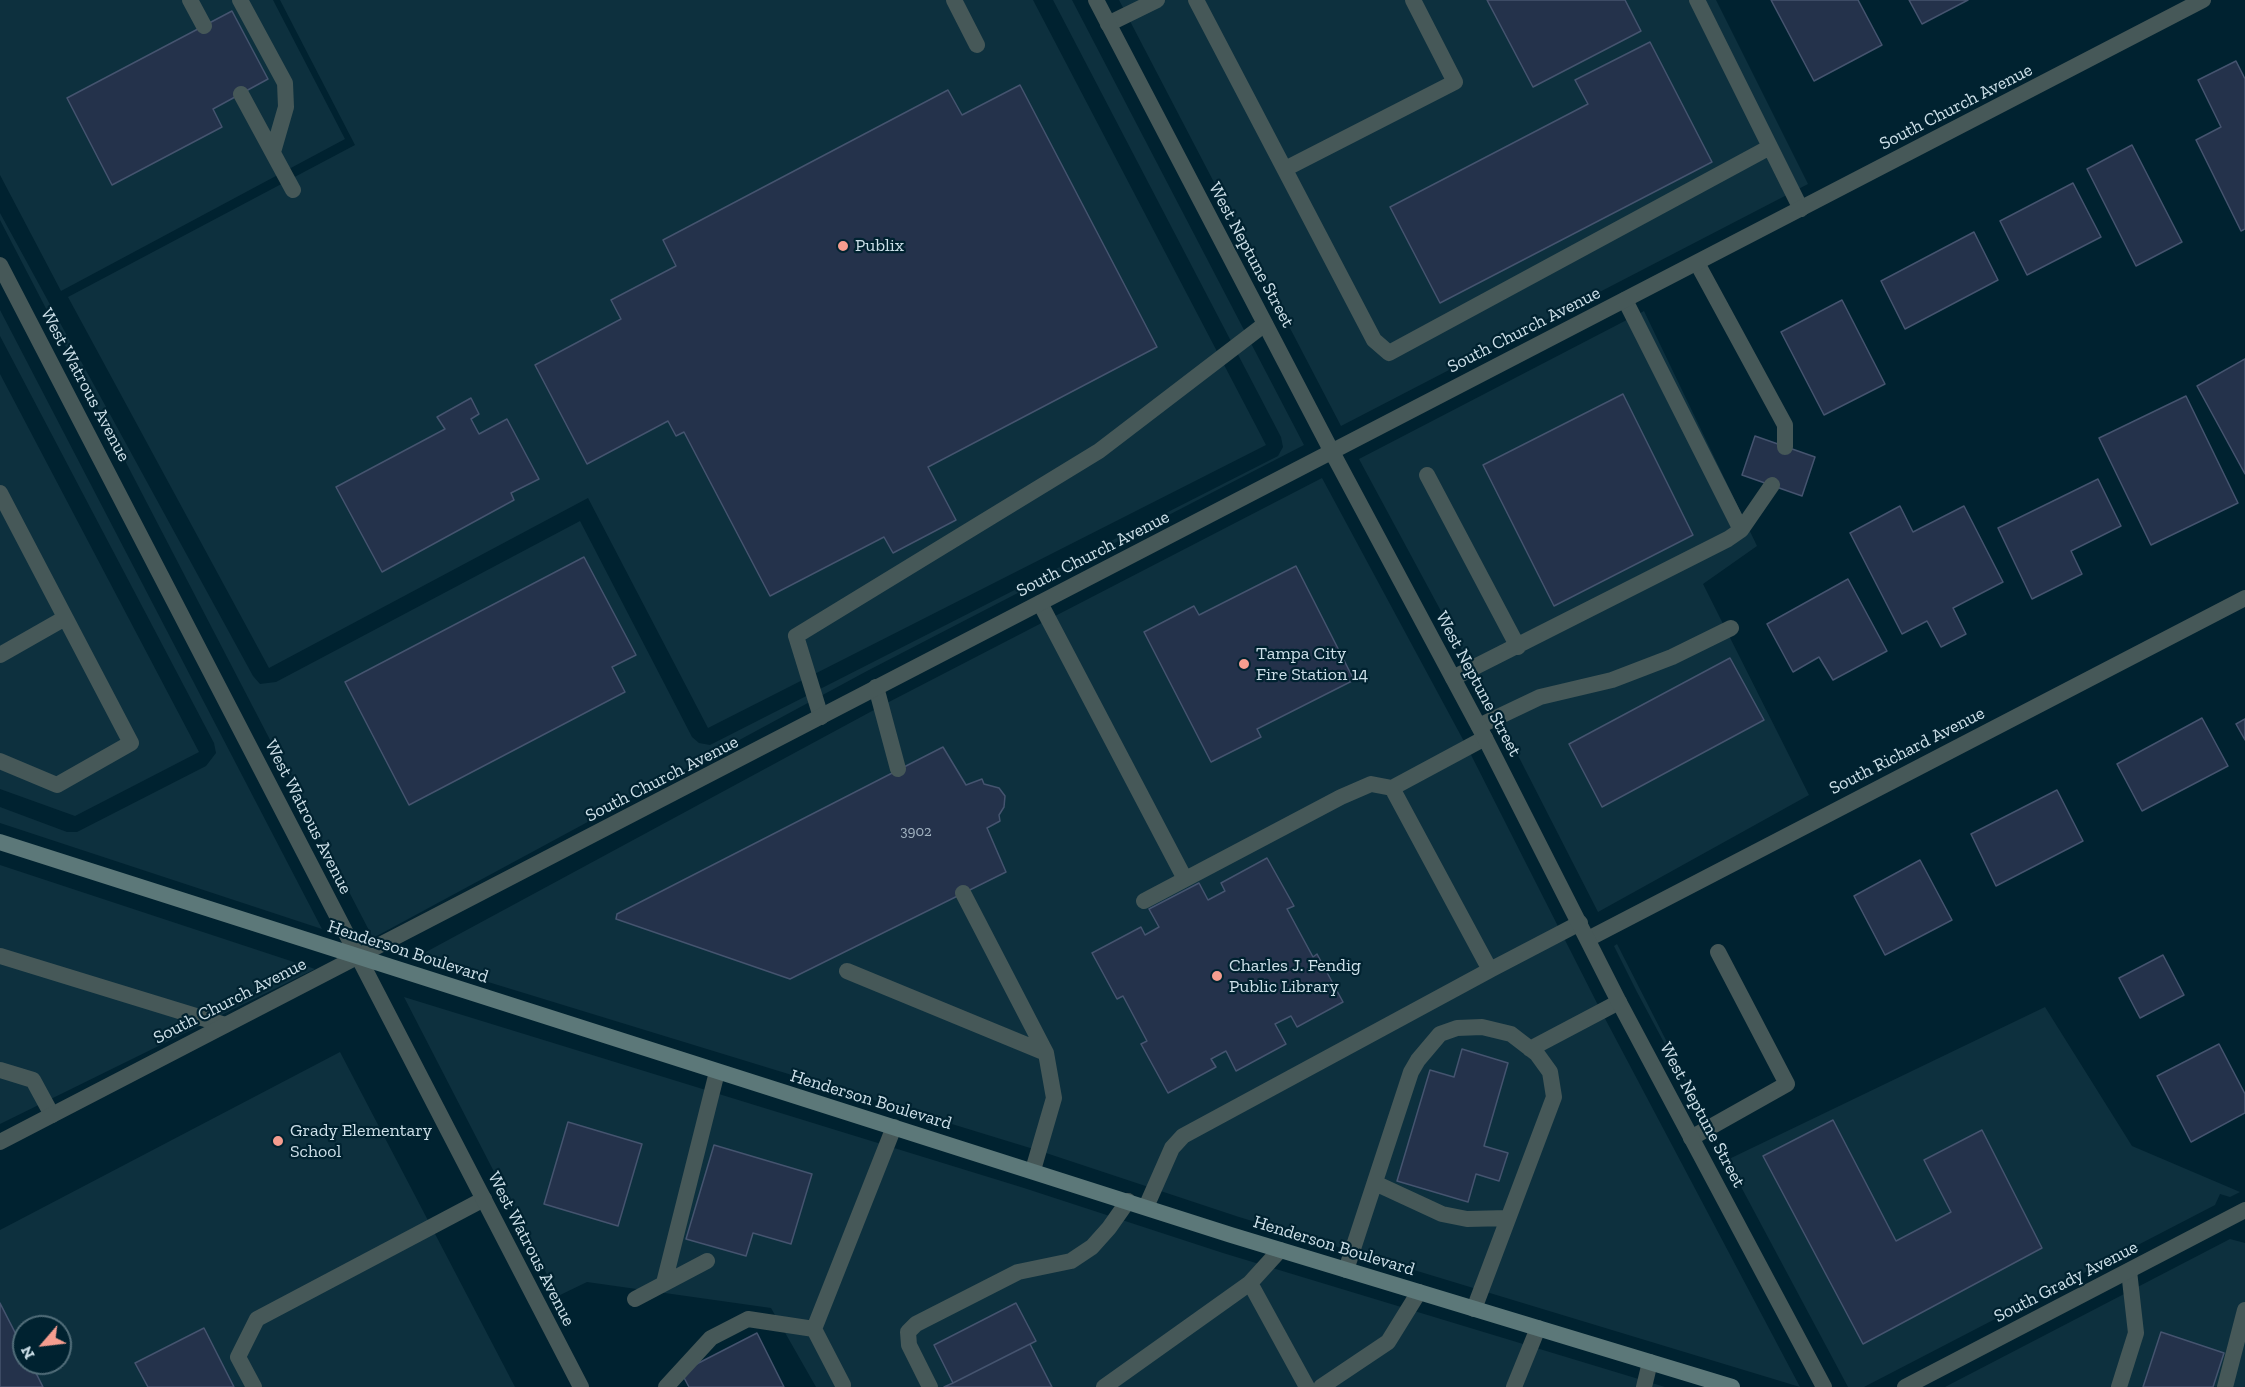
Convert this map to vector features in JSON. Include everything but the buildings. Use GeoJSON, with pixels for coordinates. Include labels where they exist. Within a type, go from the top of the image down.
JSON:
{"type":"FeatureCollection","features":[{"type":"Feature","properties":{"kind":"main road","name":"Henderson Boulevard"},"geometry":{"type":"LineString","coordinates":[[0,842],[1280,1250],[1732,1387]]}},
{"type":"Feature","properties":{"kind":"street"},"geometry":{"type":"LineString","coordinates":[[190,0],[204,26]]}},
{"type":"Feature","properties":{"kind":"street"},"geometry":{"type":"LineString","coordinates":[[240,0],[285,84],[286,107],[273,152]]}},
{"type":"Feature","properties":{"kind":"street"},"geometry":{"type":"LineString","coordinates":[[954,0],[977,45]]}},
{"type":"Feature","properties":{"kind":"street","name":"West Neptune Street"},"geometry":{"type":"LineString","coordinates":[[1096,0],[1332,452],[1482,732],[1619,1002],[1824,1387]]}},
{"type":"Feature","properties":{"kind":"street"},"geometry":{"type":"LineString","coordinates":[[1108,24],[1157,0]]}},
{"type":"Feature","properties":{"kind":"street"},"geometry":{"type":"LineString","coordinates":[[1196,0],[1374,340],[1389,353],[1770,147]]}},
{"type":"Feature","properties":{"kind":"street"},"geometry":{"type":"LineString","coordinates":[[1285,169],[1455,82],[1413,0]]}},
{"type":"Feature","properties":{"kind":"street"},"geometry":{"type":"LineString","coordinates":[[1697,0],[1801,209]]}},
{"type":"Feature","properties":{"kind":"street","name":"South Church Avenue"},"geometry":{"type":"LineString","coordinates":[[0,1142],[2203,0]]}},
{"type":"Feature","properties":{"kind":"street"},"geometry":{"type":"LineString","coordinates":[[241,94],[293,190]]}},
{"type":"Feature","properties":{"kind":"street"},"geometry":{"type":"LineString","coordinates":[[1697,263],[1785,425],[1785,447]]}},
{"type":"Feature","properties":{"kind":"street","name":"West Watrous Avenue"},"geometry":{"type":"LineString","coordinates":[[0,268],[581,1387]]}},
{"type":"Feature","properties":{"kind":"street"},"geometry":{"type":"LineString","coordinates":[[1625,300],[1741,530]]}},
{"type":"Feature","properties":{"kind":"street"},"geometry":{"type":"LineString","coordinates":[[821,717],[796,636],[1099,451],[1265,324]]}},
{"type":"Feature","properties":{"kind":"street"},"geometry":{"type":"LineString","coordinates":[[1427,475],[1518,647]]}},
{"type":"Feature","properties":{"kind":"street"},"geometry":{"type":"LineString","coordinates":[[1453,678],[1728,539],[1741,530],[1772,485]]}},
{"type":"Feature","properties":{"kind":"street"},"geometry":{"type":"LineString","coordinates":[[0,493],[131,743],[57,785],[0,761]]}},
{"type":"Feature","properties":{"kind":"street","name":"South Richard Avenue"},"geometry":{"type":"LineString","coordinates":[[1588,939],[2245,598]]}},
{"type":"Feature","properties":{"kind":"street"},"geometry":{"type":"LineString","coordinates":[[1040,603],[1185,879]]}},
{"type":"Feature","properties":{"kind":"street"},"geometry":{"type":"LineString","coordinates":[[0,655],[65,618]]}},
{"type":"Feature","properties":{"kind":"street"},"geometry":{"type":"LineString","coordinates":[[1144,901],[1341,797],[1371,784],[1392,788],[1540,698],[1612,680],[1672,657],[1731,628]]}},
{"type":"Feature","properties":{"kind":"street"},"geometry":{"type":"LineString","coordinates":[[876,687],[898,770]]}},
{"type":"Feature","properties":{"kind":"street"},"geometry":{"type":"LineString","coordinates":[[1392,788],[1490,970]]}},
{"type":"Feature","properties":{"kind":"street"},"geometry":{"type":"LineString","coordinates":[[963,893],[1046,1053],[1054,1098],[1033,1170]]}},
{"type":"Feature","properties":{"kind":"street"},"geometry":{"type":"LineString","coordinates":[[1146,1207],[1172,1148],[1183,1136],[1580,923]]}},
{"type":"Feature","properties":{"kind":"street"},"geometry":{"type":"LineString","coordinates":[[1691,1138],[1787,1084],[1718,952]]}},
{"type":"Feature","properties":{"kind":"street"},"geometry":{"type":"LineString","coordinates":[[0,956],[225,1024]]}},
{"type":"Feature","properties":{"kind":"street"},"geometry":{"type":"LineString","coordinates":[[847,971],[1046,1053]]}},
{"type":"Feature","properties":{"kind":"street"},"geometry":{"type":"LineString","coordinates":[[1530,1049],[1619,1002]]}},
{"type":"Feature","properties":{"kind":"street"},"geometry":{"type":"LineString","coordinates":[[1346,1270],[1411,1072],[1440,1034],[1457,1028],[1482,1027],[1510,1034],[1530,1049],[1550,1072],[1554,1097],[1474,1309]]}},
{"type":"Feature","properties":{"kind":"street"},"geometry":{"type":"LineString","coordinates":[[0,1070],[33,1080],[52,1115]]}},
{"type":"Feature","properties":{"kind":"street"},"geometry":{"type":"LineString","coordinates":[[664,1283],[717,1072]]}},
{"type":"Feature","properties":{"kind":"street"},"geometry":{"type":"LineString","coordinates":[[843,1385],[814,1329],[894,1127]]}},
{"type":"Feature","properties":{"kind":"street"},"geometry":{"type":"LineString","coordinates":[[1375,1183],[1442,1214],[1467,1219],[1508,1218]]}},
{"type":"Feature","properties":{"kind":"street"},"geometry":{"type":"LineString","coordinates":[[254,1387],[238,1357],[257,1319],[484,1199]]}},
{"type":"Feature","properties":{"kind":"street"},"geometry":{"type":"LineString","coordinates":[[930,1387],[909,1345],[908,1332],[916,1324],[1018,1272],[1071,1261],[1092,1246],[1109,1228],[1128,1201]]}},
{"type":"Feature","properties":{"kind":"street","name":"South Grady Avenue"},"geometry":{"type":"LineString","coordinates":[[1905,1387],[2129,1271],[2240,1217]]}},
{"type":"Feature","properties":{"kind":"street"},"geometry":{"type":"LineString","coordinates":[[1104,1387],[1250,1283],[1280,1250]]}},
{"type":"Feature","properties":{"kind":"street"},"geometry":{"type":"LineString","coordinates":[[635,1299],[707,1261]]}},
{"type":"Feature","properties":{"kind":"street"},"geometry":{"type":"LineString","coordinates":[[2119,1387],[2136,1333],[2129,1271]]}},
{"type":"Feature","properties":{"kind":"street"},"geometry":{"type":"LineString","coordinates":[[1250,1283],[1307,1387]]}},
{"type":"Feature","properties":{"kind":"street"},"geometry":{"type":"LineString","coordinates":[[1322,1387],[1388,1342],[1419,1292]]}},
{"type":"Feature","properties":{"kind":"street"},"geometry":{"type":"LineString","coordinates":[[2224,1387],[2245,1310]]}},
{"type":"Feature","properties":{"kind":"street"},"geometry":{"type":"LineString","coordinates":[[666,1387],[711,1338],[748,1319],[814,1329]]}},
{"type":"Feature","properties":{"kind":"street"},"geometry":{"type":"LineString","coordinates":[[1514,1387],[1538,1328]]}},
{"type":"Feature","properties":{"kind":"street"},"geometry":{"type":"LineString","coordinates":[[1644,1387],[1650,1362]]}},
{"type":"Feature","properties":{"kind":"shaded area"},"geometry":{"type":"Polygon","coordinates":[[[0,0],[273,0],[345,139],[61,291],[0,175],[0,0]]]}},
{"type":"Feature","properties":{"kind":"shaded area"},"geometry":{"type":"Polygon","coordinates":[[[280,0],[1033,0],[1266,445],[708,728],[588,498],[269,668],[68,297],[355,145],[280,0]]]}},
{"type":"Feature","properties":{"kind":"shaded area"},"geometry":{"type":"Polygon","coordinates":[[[1053,0],[1072,0],[1304,445],[867,671],[373,938],[0,220],[0,213],[253,676],[260,684],[276,682],[580,521],[692,737],[699,743],[710,745],[1278,456],[1283,447],[1281,437],[1053,0]]]}},
{"type":"Feature","properties":{"kind":"shaded area"},"geometry":{"type":"Polygon","coordinates":[[[1119,0],[1716,0],[1808,184],[1341,426],[1119,0]]]}},
{"type":"Feature","properties":{"kind":"shaded area"},"geometry":{"type":"Polygon","coordinates":[[[0,310],[322,929],[0,823],[0,807],[67,832],[77,832],[206,766],[216,753],[214,743],[0,336],[0,310]]]}},
{"type":"Feature","properties":{"kind":"shaded area"},"geometry":{"type":"Polygon","coordinates":[[[1644,311],[1757,546],[1703,584],[1809,795],[1598,912],[1504,728],[1359,459],[1644,311]]]}},
{"type":"Feature","properties":{"kind":"shaded area"},"geometry":{"type":"Polygon","coordinates":[[[0,374],[199,752],[75,816],[0,789],[0,374]]]}},
{"type":"Feature","properties":{"kind":"shaded area"},"geometry":{"type":"Polygon","coordinates":[[[1322,478],[1467,747],[1601,1011],[1800,1387],[1239,1217],[1040,1151],[413,959],[885,704],[1322,478]]]}},
{"type":"Feature","properties":{"kind":"shaded area"},"geometry":{"type":"Polygon","coordinates":[[[0,865],[315,969],[0,1124],[0,865]]]}},
{"type":"Feature","properties":{"kind":"shaded area"},"geometry":{"type":"Polygon","coordinates":[[[1617,944],[1727,1160],[2045,1007],[2132,1146],[2240,1192],[2230,1197],[2220,1194],[2215,1205],[1864,1387],[1848,1387],[1637,992],[1614,946],[1617,944]]]}},
{"type":"Feature","properties":{"kind":"shaded area"},"geometry":{"type":"Polygon","coordinates":[[[404,997],[1024,1188],[1223,1253],[1665,1387],[816,1387],[771,1308],[587,1282],[558,1296],[404,997]]]}},
{"type":"Feature","properties":{"kind":"shaded area","name":"Grady Elementary School"},"geometry":{"type":"Polygon","coordinates":[[[340,1052],[515,1387],[0,1387],[0,1230],[340,1052]]]}},
{"type":"Feature","properties":{"kind":"shaded area"},"geometry":{"type":"Polygon","coordinates":[[[2230,1239],[2245,1243],[2245,1387],[1945,1387],[2230,1239]]]}},
{"type":"Feature","properties":{"kind":"place","name":"Publix"},"geometry":{"type":"Point","coordinates":[843,246]}},
{"type":"Feature","properties":{"kind":"place","name":"Tampa City Fire Station 14"},"geometry":{"type":"Point","coordinates":[1244,664]}},
{"type":"Feature","properties":{"kind":"place","name":"Charles J. Fendig Public Library"},"geometry":{"type":"Point","coordinates":[1217,976]}},
{"type":"Feature","properties":{"kind":"place","name":"Grady Elementary School"},"geometry":{"type":"Point","coordinates":[278,1141]}}]}
